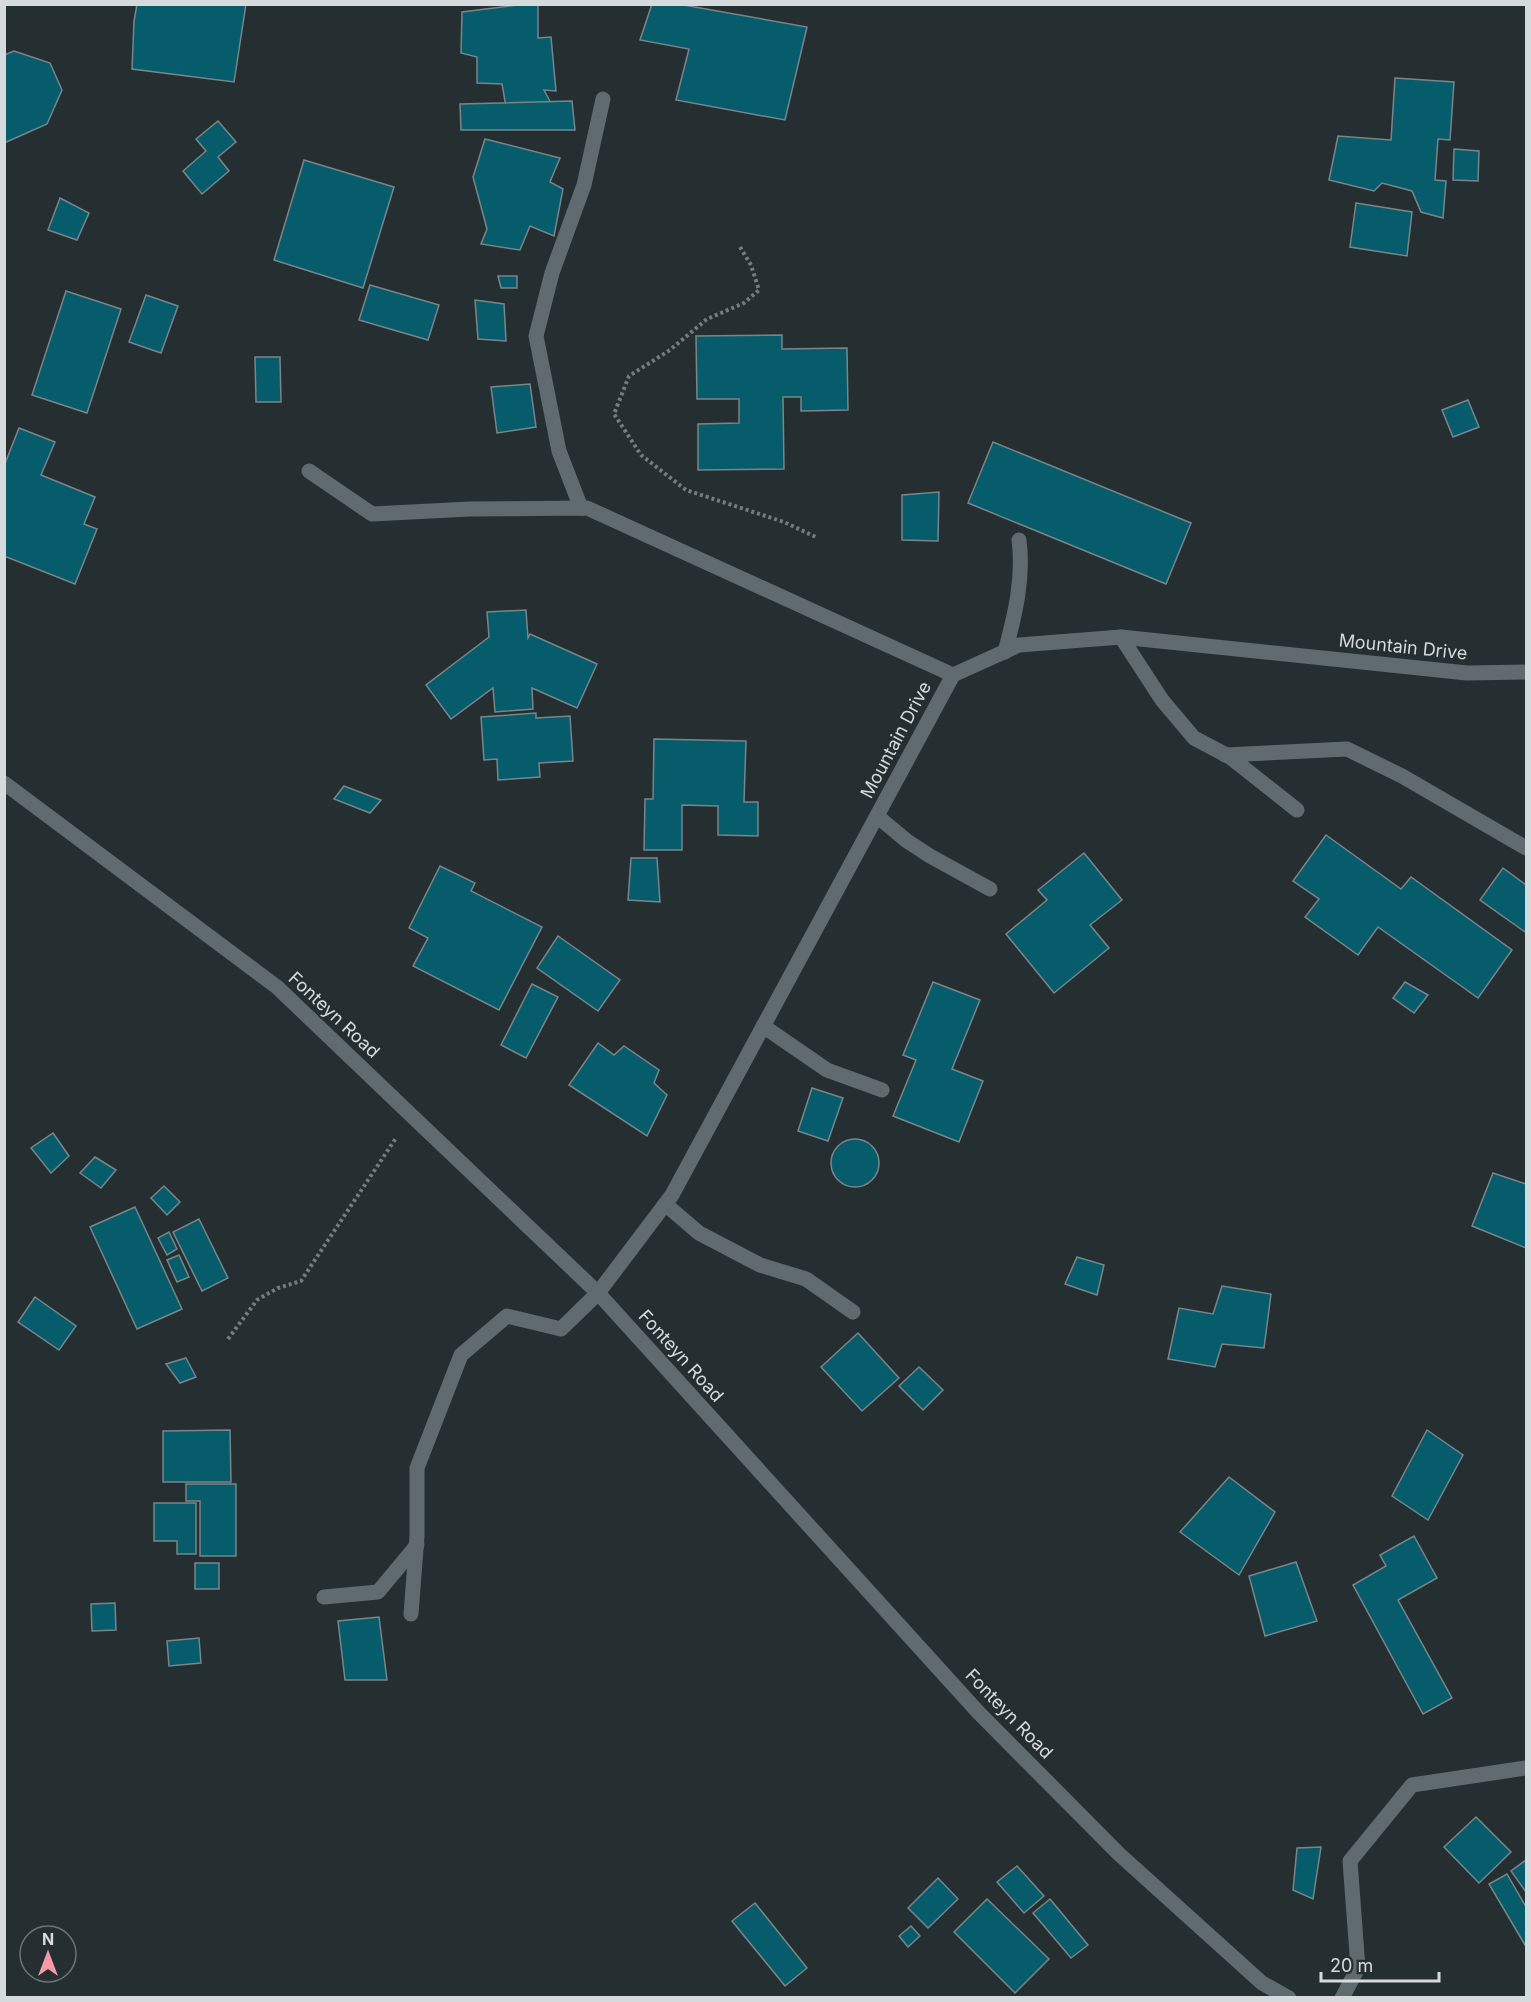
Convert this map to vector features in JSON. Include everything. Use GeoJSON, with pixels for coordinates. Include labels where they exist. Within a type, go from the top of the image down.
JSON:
{"type":"FeatureCollection","features":[{"type":"Feature","properties":{"kind":"street"},"geometry":{"type":"LineString","coordinates":[[581,508],[559,451],[536,336],[552,273],[584,185],[603,99]]}},
{"type":"Feature","properties":{"kind":"street"},"geometry":{"type":"LineString","coordinates":[[309,471],[372,514],[470,509],[586,508],[953,675]]}},
{"type":"Feature","properties":{"kind":"street"},"geometry":{"type":"LineString","coordinates":[[1005,652],[1013,622],[1020,577],[1019,540]]}},
{"type":"Feature","properties":{"kind":"street"},"geometry":{"type":"LineString","coordinates":[[1121,637],[1162,700],[1194,738],[1225,755],[1297,810]]}},
{"type":"Feature","properties":{"kind":"street","name":"Mountain Drive"},"geometry":{"type":"LineString","coordinates":[[417,1545],[417,1468],[461,1355],[507,1316],[561,1329],[598,1293],[672,1195],[953,675],[1019,645],[1121,637],[1467,673],[1527,672]]}},
{"type":"Feature","properties":{"kind":"street"},"geometry":{"type":"LineString","coordinates":[[1225,755],[1347,749],[1402,776],[1527,848]]}},
{"type":"Feature","properties":{"kind":"street","name":"Fonteyn Road"},"geometry":{"type":"LineString","coordinates":[[4,783],[277,987],[598,1293],[978,1713],[1119,1854],[1262,1983],[1282,1996]]}},
{"type":"Feature","properties":{"kind":"street"},"geometry":{"type":"LineString","coordinates":[[877,816],[907,841],[930,856],[990,889]]}},
{"type":"Feature","properties":{"kind":"street"},"geometry":{"type":"LineString","coordinates":[[763,1026],[827,1070],[882,1090]]}},
{"type":"Feature","properties":{"kind":"street"},"geometry":{"type":"LineString","coordinates":[[664,1204],[699,1233],[760,1265],[806,1279],[853,1312]]}},
{"type":"Feature","properties":{"kind":"street"},"geometry":{"type":"LineString","coordinates":[[324,1597],[378,1592],[417,1545]]}},
{"type":"Feature","properties":{"kind":"street"},"geometry":{"type":"LineString","coordinates":[[411,1614],[417,1545]]}},
{"type":"Feature","properties":{"kind":"street"},"geometry":{"type":"LineString","coordinates":[[1342,1998],[1358,1968],[1350,1861],[1412,1785],[1527,1768]]}},
{"type":"Feature","properties":{"kind":"path"},"geometry":{"type":"LineString","coordinates":[[740,247],[752,265],[759,290],[744,303],[707,319],[670,350],[629,376],[614,414],[642,455],[686,490],[784,522],[818,538]]}},
{"type":"Feature","properties":{"kind":"path"},"geometry":{"type":"LineString","coordinates":[[228,1339],[257,1300],[278,1288],[301,1281],[411,1115]]}},
{"type":"Feature","properties":{"kind":"building"},"geometry":{"type":"Polygon","coordinates":[[[137,4],[246,4],[234,82],[132,69],[137,4]]]}},
{"type":"Feature","properties":{"kind":"building"},"geometry":{"type":"Polygon","coordinates":[[[538,4],[538,38],[551,37],[556,91],[544,90],[551,103],[506,107],[502,84],[477,83],[477,57],[461,53],[462,12],[538,4]]]}},
{"type":"Feature","properties":{"kind":"building"},"geometry":{"type":"Polygon","coordinates":[[[652,4],[678,4],[807,27],[785,120],[676,100],[689,49],[640,40],[652,4]]]}},
{"type":"Feature","properties":{"kind":"building"},"geometry":{"type":"Polygon","coordinates":[[[14,51],[50,63],[62,90],[47,124],[4,143],[4,55],[14,51]]]}},
{"type":"Feature","properties":{"kind":"building"},"geometry":{"type":"Polygon","coordinates":[[[1395,78],[1454,82],[1450,140],[1438,139],[1435,180],[1446,181],[1443,218],[1421,212],[1412,191],[1382,183],[1374,191],[1329,180],[1338,136],[1391,140],[1395,78]]]}},
{"type":"Feature","properties":{"kind":"building"},"geometry":{"type":"Polygon","coordinates":[[[572,101],[575,130],[461,130],[460,104],[572,101]]]}},
{"type":"Feature","properties":{"kind":"building"},"geometry":{"type":"Polygon","coordinates":[[[218,121],[236,142],[218,157],[229,171],[202,194],[183,171],[206,151],[196,139],[218,121]]]}},
{"type":"Feature","properties":{"kind":"building"},"geometry":{"type":"Polygon","coordinates":[[[485,139],[560,158],[550,182],[563,189],[554,236],[530,226],[520,250],[481,244],[487,229],[473,177],[485,139]]]}},
{"type":"Feature","properties":{"kind":"building"},"geometry":{"type":"Polygon","coordinates":[[[1454,149],[1479,151],[1478,181],[1453,180],[1454,149]]]}},
{"type":"Feature","properties":{"kind":"building"},"geometry":{"type":"Polygon","coordinates":[[[304,160],[394,187],[363,288],[274,260],[304,160]]]}},
{"type":"Feature","properties":{"kind":"building"},"geometry":{"type":"Polygon","coordinates":[[[60,198],[89,213],[77,240],[48,230],[60,198]]]}},
{"type":"Feature","properties":{"kind":"building"},"geometry":{"type":"Polygon","coordinates":[[[1356,203],[1412,212],[1407,256],[1350,247],[1356,203]]]}},
{"type":"Feature","properties":{"kind":"building"},"geometry":{"type":"Polygon","coordinates":[[[498,276],[517,276],[517,288],[501,288],[498,276]]]}},
{"type":"Feature","properties":{"kind":"building"},"geometry":{"type":"Polygon","coordinates":[[[370,285],[439,305],[428,340],[359,320],[370,285]]]}},
{"type":"Feature","properties":{"kind":"building"},"geometry":{"type":"Polygon","coordinates":[[[66,291],[121,309],[87,413],[32,395],[66,291]]]}},
{"type":"Feature","properties":{"kind":"building"},"geometry":{"type":"Polygon","coordinates":[[[146,295],[178,306],[161,353],[129,342],[146,295]]]}},
{"type":"Feature","properties":{"kind":"building"},"geometry":{"type":"Polygon","coordinates":[[[475,300],[504,304],[506,341],[478,339],[475,300]]]}},
{"type":"Feature","properties":{"kind":"building"},"geometry":{"type":"Polygon","coordinates":[[[782,335],[782,349],[847,348],[848,410],[801,411],[801,397],[783,397],[784,469],[698,470],[698,424],[739,423],[739,399],[697,399],[696,336],[782,335]]]}},
{"type":"Feature","properties":{"kind":"building"},"geometry":{"type":"Polygon","coordinates":[[[255,357],[280,357],[281,402],[256,402],[255,357]]]}},
{"type":"Feature","properties":{"kind":"building"},"geometry":{"type":"Polygon","coordinates":[[[530,384],[536,427],[497,433],[491,387],[530,384]]]}},
{"type":"Feature","properties":{"kind":"building"},"geometry":{"type":"Polygon","coordinates":[[[1468,400],[1479,427],[1453,437],[1442,410],[1468,400]]]}},
{"type":"Feature","properties":{"kind":"building"},"geometry":{"type":"Polygon","coordinates":[[[19,428],[55,442],[41,475],[95,497],[84,524],[97,529],[75,584],[4,556],[4,466],[19,428]]]}},
{"type":"Feature","properties":{"kind":"building"},"geometry":{"type":"Polygon","coordinates":[[[993,442],[1191,523],[1166,584],[968,503],[993,442]]]}},
{"type":"Feature","properties":{"kind":"building"},"geometry":{"type":"Polygon","coordinates":[[[939,492],[938,541],[902,540],[902,495],[939,492]]]}},
{"type":"Feature","properties":{"kind":"building"},"geometry":{"type":"Polygon","coordinates":[[[526,610],[528,638],[530,634],[597,664],[577,708],[532,688],[533,709],[495,712],[493,688],[451,719],[426,685],[489,637],[487,612],[526,610]]]}},
{"type":"Feature","properties":{"kind":"building"},"geometry":{"type":"Polygon","coordinates":[[[536,713],[536,718],[570,716],[573,761],[539,763],[540,777],[498,780],[497,759],[484,760],[481,717],[536,713]]]}},
{"type":"Feature","properties":{"kind":"building"},"geometry":{"type":"Polygon","coordinates":[[[654,739],[746,741],[744,802],[758,802],[758,836],[718,835],[718,806],[682,805],[682,850],[644,850],[645,799],[653,799],[654,739]]]}},
{"type":"Feature","properties":{"kind":"building"},"geometry":{"type":"Polygon","coordinates":[[[344,786],[381,800],[370,813],[334,799],[344,786]]]}},
{"type":"Feature","properties":{"kind":"building"},"geometry":{"type":"Polygon","coordinates":[[[1326,835],[1401,889],[1411,877],[1512,950],[1478,998],[1378,927],[1358,955],[1305,917],[1319,899],[1293,881],[1326,835]]]}},
{"type":"Feature","properties":{"kind":"building"},"geometry":{"type":"Polygon","coordinates":[[[1084,853],[1122,900],[1090,925],[1109,948],[1054,993],[1006,934],[1047,900],[1038,890],[1084,853]]]}},
{"type":"Feature","properties":{"kind":"building"},"geometry":{"type":"Polygon","coordinates":[[[631,858],[657,858],[660,902],[628,900],[631,858]]]}},
{"type":"Feature","properties":{"kind":"building"},"geometry":{"type":"Polygon","coordinates":[[[440,866],[475,883],[471,891],[542,927],[499,1010],[413,966],[428,938],[409,928],[440,866]]]}},
{"type":"Feature","properties":{"kind":"building"},"geometry":{"type":"Polygon","coordinates":[[[1503,868],[1526,885],[1525,932],[1480,900],[1503,868]]]}},
{"type":"Feature","properties":{"kind":"building"},"geometry":{"type":"Polygon","coordinates":[[[558,936],[620,980],[598,1011],[537,968],[558,936]]]}},
{"type":"Feature","properties":{"kind":"building"},"geometry":{"type":"Polygon","coordinates":[[[933,982],[980,1000],[952,1069],[983,1081],[959,1142],[893,1116],[916,1060],[903,1055],[933,982]]]}},
{"type":"Feature","properties":{"kind":"building"},"geometry":{"type":"Polygon","coordinates":[[[1405,982],[1428,995],[1414,1013],[1393,998],[1405,982]]]}},
{"type":"Feature","properties":{"kind":"building"},"geometry":{"type":"Polygon","coordinates":[[[532,984],[558,997],[526,1058],[501,1045],[532,984]]]}},
{"type":"Feature","properties":{"kind":"building"},"geometry":{"type":"Polygon","coordinates":[[[598,1043],[614,1055],[624,1046],[659,1070],[654,1083],[667,1095],[647,1136],[569,1085],[598,1043]]]}},
{"type":"Feature","properties":{"kind":"building"},"geometry":{"type":"Polygon","coordinates":[[[812,1088],[843,1098],[828,1141],[798,1131],[812,1088]]]}},
{"type":"Feature","properties":{"kind":"building"},"geometry":{"type":"Polygon","coordinates":[[[53,1133],[69,1156],[51,1173],[31,1148],[53,1133]]]}},
{"type":"Feature","properties":{"kind":"building"},"geometry":{"type":"Polygon","coordinates":[[[855,1139],[872,1146],[879,1163],[872,1180],[855,1187],[838,1180],[831,1163],[838,1146],[855,1139]]]}},
{"type":"Feature","properties":{"kind":"building"},"geometry":{"type":"Polygon","coordinates":[[[95,1157],[116,1170],[101,1188],[80,1173],[95,1157]]]}},
{"type":"Feature","properties":{"kind":"building"},"geometry":{"type":"Polygon","coordinates":[[[1493,1173],[1526,1184],[1526,1248],[1472,1226],[1493,1173]]]}},
{"type":"Feature","properties":{"kind":"building"},"geometry":{"type":"Polygon","coordinates":[[[164,1186],[180,1202],[167,1215],[151,1198],[164,1186]]]}},
{"type":"Feature","properties":{"kind":"building"},"geometry":{"type":"Polygon","coordinates":[[[135,1207],[182,1309],[137,1329],[90,1227],[135,1207]]]}},
{"type":"Feature","properties":{"kind":"building"},"geometry":{"type":"Polygon","coordinates":[[[199,1219],[228,1278],[202,1291],[173,1232],[199,1219]]]}},
{"type":"Feature","properties":{"kind":"building"},"geometry":{"type":"Polygon","coordinates":[[[169,1232],[177,1249],[167,1255],[158,1238],[169,1232]]]}},
{"type":"Feature","properties":{"kind":"building"},"geometry":{"type":"Polygon","coordinates":[[[179,1255],[189,1277],[177,1282],[167,1260],[179,1255]]]}},
{"type":"Feature","properties":{"kind":"building"},"geometry":{"type":"Polygon","coordinates":[[[1077,1257],[1104,1265],[1097,1295],[1065,1284],[1077,1257]]]}},
{"type":"Feature","properties":{"kind":"building"},"geometry":{"type":"Polygon","coordinates":[[[1222,1286],[1271,1294],[1264,1348],[1222,1344],[1215,1367],[1168,1359],[1179,1308],[1213,1314],[1222,1286]]]}},
{"type":"Feature","properties":{"kind":"building"},"geometry":{"type":"Polygon","coordinates":[[[35,1297],[76,1326],[59,1350],[18,1322],[35,1297]]]}},
{"type":"Feature","properties":{"kind":"building"},"geometry":{"type":"Polygon","coordinates":[[[858,1333],[899,1378],[862,1411],[821,1367],[858,1333]]]}},
{"type":"Feature","properties":{"kind":"building"},"geometry":{"type":"Polygon","coordinates":[[[186,1358],[196,1377],[180,1383],[166,1364],[186,1358]]]}},
{"type":"Feature","properties":{"kind":"building"},"geometry":{"type":"Polygon","coordinates":[[[919,1367],[943,1390],[923,1410],[899,1386],[919,1367]]]}},
{"type":"Feature","properties":{"kind":"building"},"geometry":{"type":"Polygon","coordinates":[[[230,1430],[231,1482],[163,1482],[163,1431],[230,1430]]]}},
{"type":"Feature","properties":{"kind":"building"},"geometry":{"type":"Polygon","coordinates":[[[1427,1430],[1463,1455],[1428,1520],[1392,1496],[1427,1430]]]}},
{"type":"Feature","properties":{"kind":"building"},"geometry":{"type":"Polygon","coordinates":[[[1229,1477],[1275,1512],[1239,1575],[1180,1532],[1229,1477]]]}},
{"type":"Feature","properties":{"kind":"building"},"geometry":{"type":"Polygon","coordinates":[[[186,1484],[236,1484],[236,1556],[200,1556],[200,1501],[186,1501],[186,1484]]]}},
{"type":"Feature","properties":{"kind":"building"},"geometry":{"type":"Polygon","coordinates":[[[154,1503],[196,1503],[196,1554],[177,1554],[177,1541],[154,1541],[154,1503]]]}},
{"type":"Feature","properties":{"kind":"building"},"geometry":{"type":"Polygon","coordinates":[[[1414,1536],[1437,1578],[1398,1600],[1452,1698],[1423,1714],[1353,1585],[1386,1566],[1380,1555],[1414,1536]]]}},
{"type":"Feature","properties":{"kind":"building"},"geometry":{"type":"Polygon","coordinates":[[[1296,1562],[1317,1621],[1265,1636],[1249,1576],[1296,1562]]]}},
{"type":"Feature","properties":{"kind":"building"},"geometry":{"type":"Polygon","coordinates":[[[195,1563],[219,1563],[219,1589],[195,1589],[195,1563]]]}},
{"type":"Feature","properties":{"kind":"building"},"geometry":{"type":"Polygon","coordinates":[[[115,1603],[116,1630],[92,1631],[91,1604],[115,1603]]]}},
{"type":"Feature","properties":{"kind":"building"},"geometry":{"type":"Polygon","coordinates":[[[379,1617],[387,1680],[345,1680],[338,1621],[379,1617]]]}},
{"type":"Feature","properties":{"kind":"building"},"geometry":{"type":"Polygon","coordinates":[[[199,1638],[201,1663],[169,1666],[167,1641],[199,1638]]]}},
{"type":"Feature","properties":{"kind":"building"},"geometry":{"type":"Polygon","coordinates":[[[1476,1817],[1511,1852],[1479,1883],[1444,1847],[1476,1817]]]}},
{"type":"Feature","properties":{"kind":"building"},"geometry":{"type":"Polygon","coordinates":[[[1321,1847],[1313,1899],[1293,1890],[1297,1848],[1321,1847]]]}},
{"type":"Feature","properties":{"kind":"building"},"geometry":{"type":"Polygon","coordinates":[[[1526,1860],[1526,1892],[1511,1871],[1526,1860]]]}},
{"type":"Feature","properties":{"kind":"building"},"geometry":{"type":"Polygon","coordinates":[[[1017,1866],[1044,1896],[1024,1913],[997,1882],[1017,1866]]]}},
{"type":"Feature","properties":{"kind":"building"},"geometry":{"type":"Polygon","coordinates":[[[1507,1874],[1526,1907],[1525,1945],[1489,1884],[1507,1874]]]}},
{"type":"Feature","properties":{"kind":"building"},"geometry":{"type":"Polygon","coordinates":[[[938,1878],[958,1899],[928,1928],[908,1908],[938,1878]]]}},
{"type":"Feature","properties":{"kind":"building"},"geometry":{"type":"Polygon","coordinates":[[[987,1899],[1049,1959],[1015,1993],[954,1932],[987,1899]]]}},
{"type":"Feature","properties":{"kind":"building"},"geometry":{"type":"Polygon","coordinates":[[[1050,1899],[1088,1945],[1071,1958],[1033,1913],[1050,1899]]]}},
{"type":"Feature","properties":{"kind":"building"},"geometry":{"type":"Polygon","coordinates":[[[755,1903],[807,1968],[785,1986],[732,1921],[755,1903]]]}},
{"type":"Feature","properties":{"kind":"building"},"geometry":{"type":"Polygon","coordinates":[[[911,1926],[920,1936],[908,1947],[899,1936],[911,1926]]]}}]}
